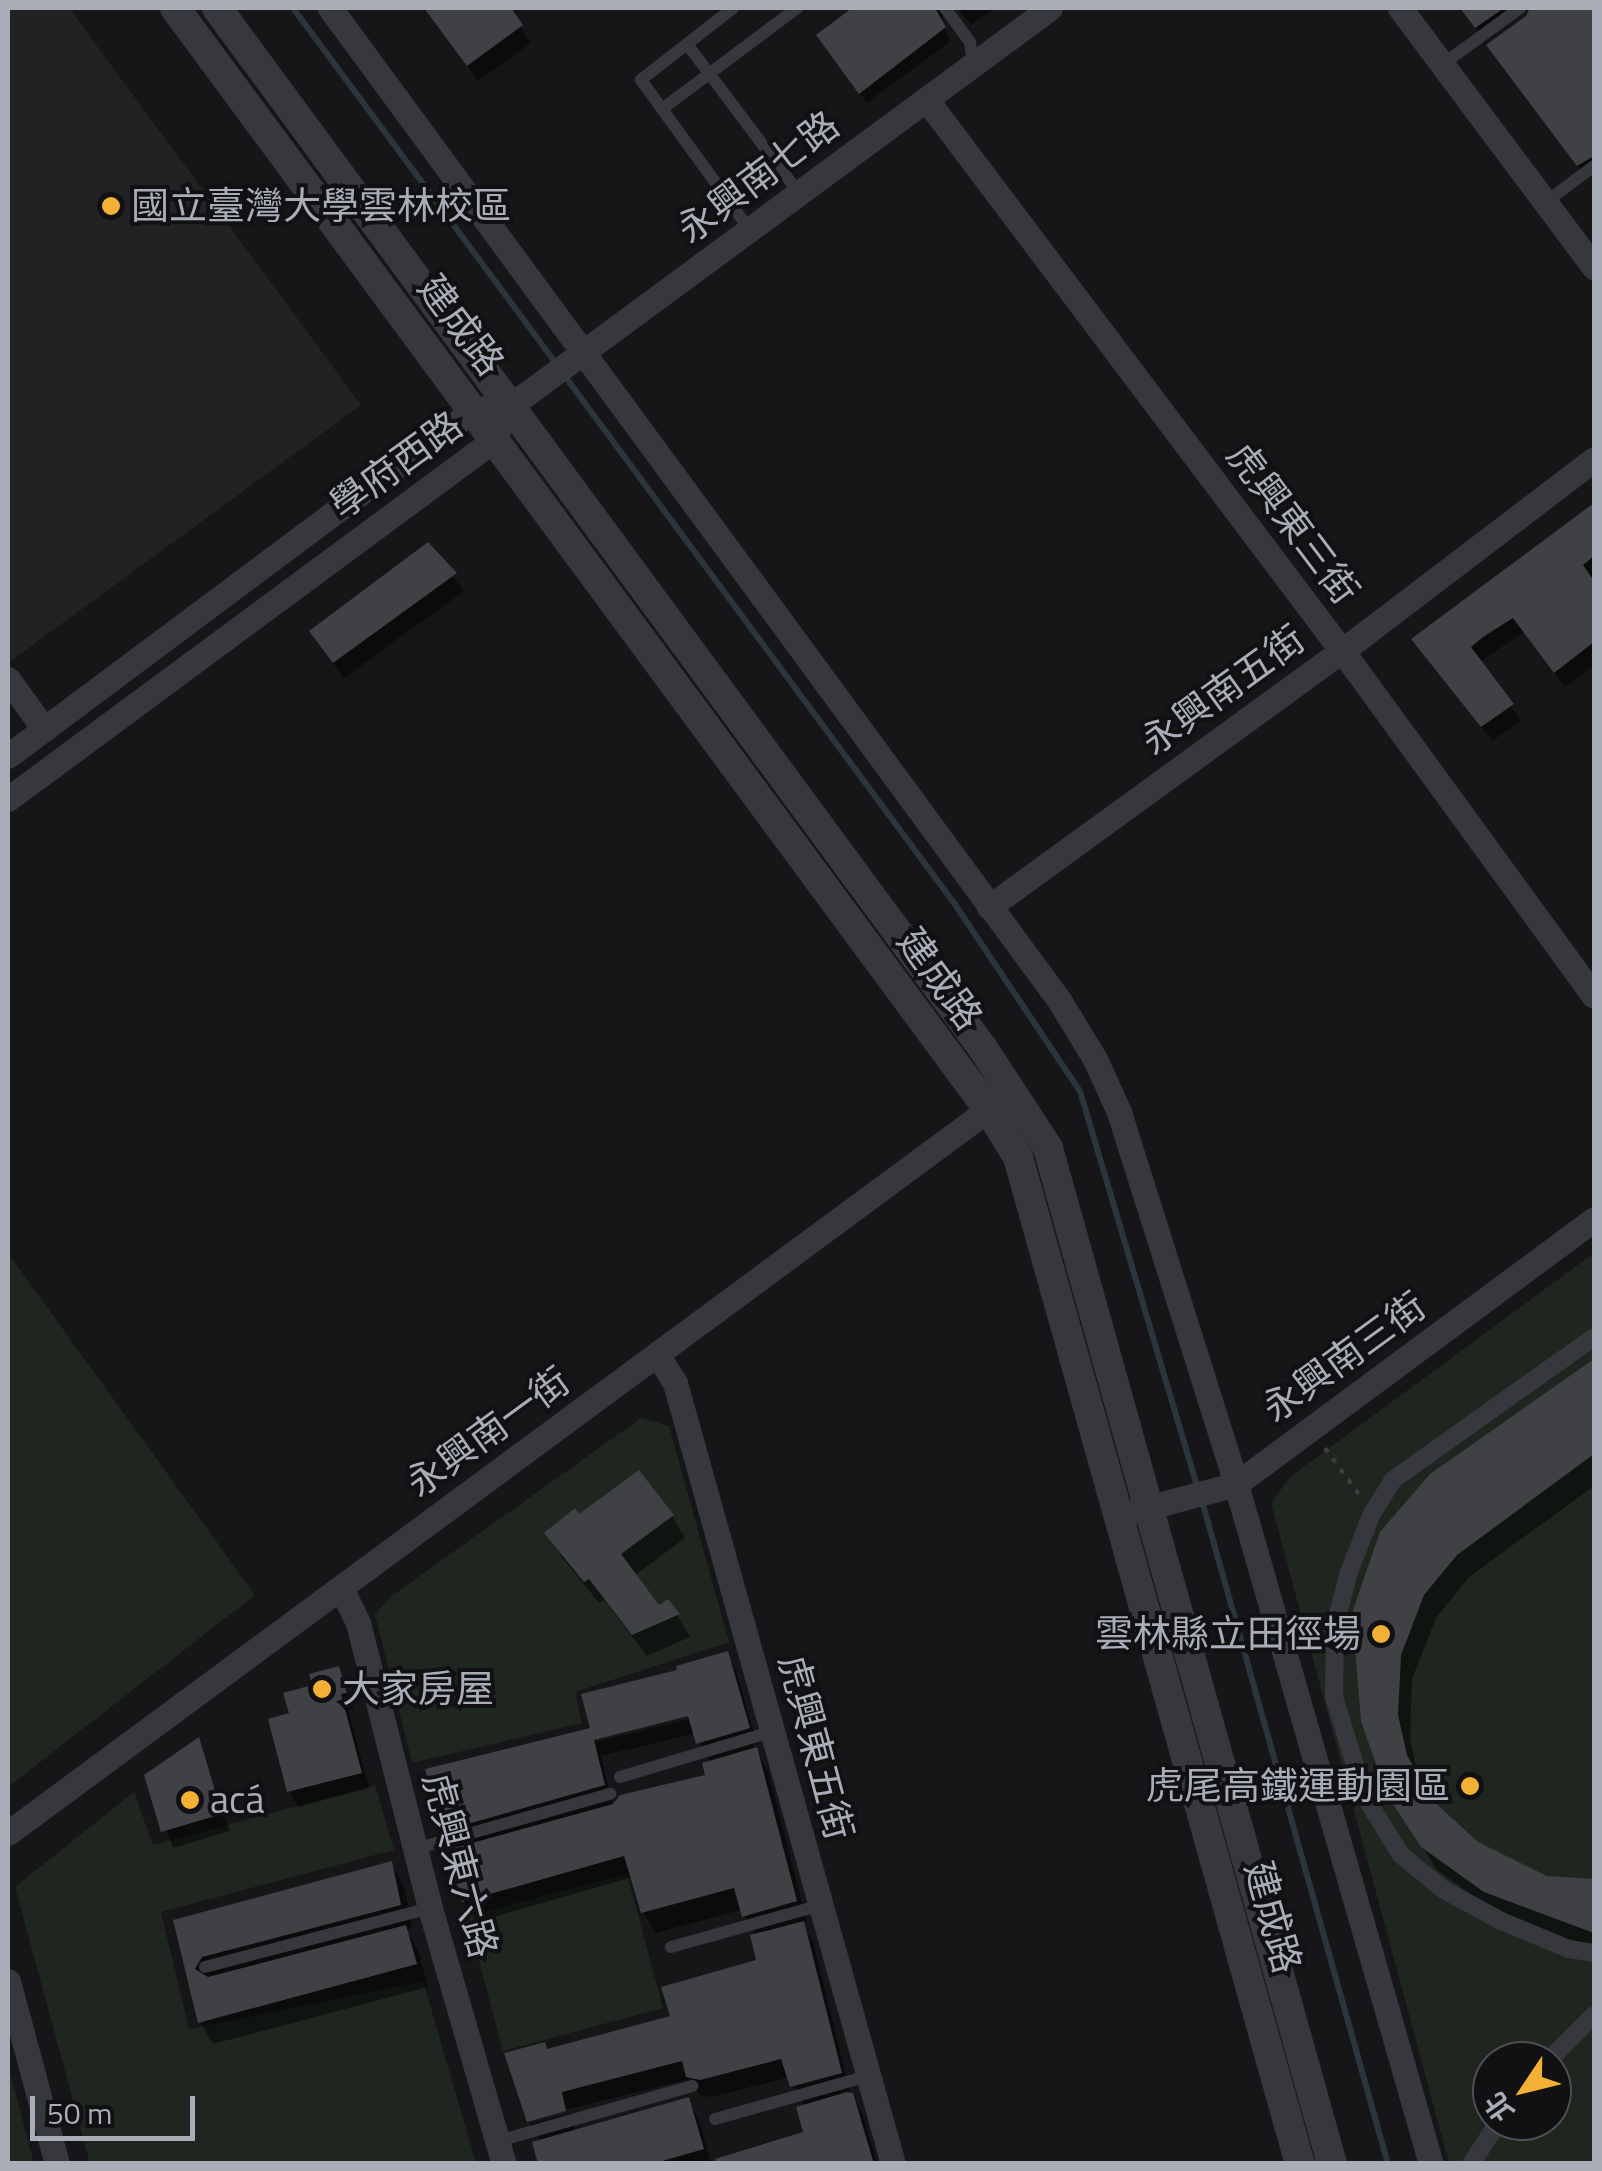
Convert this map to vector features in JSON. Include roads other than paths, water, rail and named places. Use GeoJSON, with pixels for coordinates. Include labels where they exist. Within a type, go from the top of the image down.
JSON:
{"type":"FeatureCollection","features":[{"type":"Feature","properties":{"kind":"street","name":"建成路"},"geometry":{"type":"LineString","coordinates":[[176,8],[988,1110],[1018,1157],[1143,1510],[1332,2164]]}},
{"type":"Feature","properties":{"kind":"street","name":"建成路"},"geometry":{"type":"LineString","coordinates":[[216,8],[517,399],[1014,1092],[1048,1148],[1143,1510],[1300,2164]]}},
{"type":"Feature","properties":{"kind":"street"},"geometry":{"type":"LineString","coordinates":[[330,8],[579,356],[1059,1000],[1096,1059],[1119,1112],[1431,2164]]}},
{"type":"Feature","properties":{"kind":"street","name":"永興南七路"},"geometry":{"type":"LineString","coordinates":[[517,399],[1050,8]]}},
{"type":"Feature","properties":{"kind":"street"},"geometry":{"type":"LineString","coordinates":[[1400,8],[1594,267]]}},
{"type":"Feature","properties":{"kind":"street","name":"虎興東三街"},"geometry":{"type":"LineString","coordinates":[[926,99],[1342,651],[1594,996]]}},
{"type":"Feature","properties":{"kind":"street","name":"學府西路"},"geometry":{"type":"LineString","coordinates":[[8,756],[474,410],[517,399]]}},
{"type":"Feature","properties":{"kind":"street","name":"學府西路"},"geometry":{"type":"LineString","coordinates":[[8,799],[495,439],[517,399]]}},
{"type":"Feature","properties":{"kind":"street","name":"永興南五街"},"geometry":{"type":"LineString","coordinates":[[989,907],[1342,651],[1594,459]]}},
{"type":"Feature","properties":{"kind":"street"},"geometry":{"type":"LineString","coordinates":[[8,679],[44,729]]}},
{"type":"Feature","properties":{"kind":"street","name":"永興南一街"},"geometry":{"type":"LineString","coordinates":[[8,1834],[1014,1092]]}},
{"type":"Feature","properties":{"kind":"street","name":"永興南三街"},"geometry":{"type":"LineString","coordinates":[[1143,1510],[1228,1486],[1594,1218]]}},
{"type":"Feature","properties":{"kind":"street"},"geometry":{"type":"LineString","coordinates":[[1594,1336],[1393,1480],[1372,1513],[1336,1625],[1334,1697],[1365,1797],[1401,1855],[1444,1890],[1569,1949],[1594,1953]]}},
{"type":"Feature","properties":{"kind":"street","name":"虎興東五街"},"geometry":{"type":"LineString","coordinates":[[658,1354],[676,1383],[892,2164]]}},
{"type":"Feature","properties":{"kind":"street","name":"虎興東六路"},"geometry":{"type":"LineString","coordinates":[[341,1588],[358,1623],[430,1908],[501,2152]]}},
{"type":"Feature","properties":{"kind":"street"},"geometry":{"type":"LineString","coordinates":[[8,1981],[56,2164]]}},
{"type":"Feature","properties":{"kind":"street"},"geometry":{"type":"LineString","coordinates":[[1568,2041],[1594,2015]]}},
{"type":"Feature","properties":{"kind":"street"},"geometry":{"type":"LineString","coordinates":[[1471,2164],[1486,2141]]}},
{"type":"Feature","properties":{"kind":"lane"},"geometry":{"type":"LineString","coordinates":[[733,8],[641,80],[750,230]]}},
{"type":"Feature","properties":{"kind":"lane"},"geometry":{"type":"LineString","coordinates":[[662,109],[797,8]]}},
{"type":"Feature","properties":{"kind":"lane"},"geometry":{"type":"LineString","coordinates":[[944,8],[970,42],[974,64]]}},
{"type":"Feature","properties":{"kind":"lane"},"geometry":{"type":"LineString","coordinates":[[1443,64],[1520,8]]}},
{"type":"Feature","properties":{"kind":"lane"},"geometry":{"type":"LineString","coordinates":[[687,44],[799,193]]}},
{"type":"Feature","properties":{"kind":"lane"},"geometry":{"type":"LineString","coordinates":[[1546,202],[1594,166]]}},
{"type":"Feature","properties":{"kind":"lane"},"geometry":{"type":"LineString","coordinates":[[620,1777],[774,1731]]}},
{"type":"Feature","properties":{"kind":"lane"},"geometry":{"type":"LineString","coordinates":[[415,1849],[610,1794]]}},
{"type":"Feature","properties":{"kind":"lane"},"geometry":{"type":"LineString","coordinates":[[670,1946],[821,1905]]}},
{"type":"Feature","properties":{"kind":"lane"},"geometry":{"type":"LineString","coordinates":[[206,1967],[430,1908]]}},
{"type":"Feature","properties":{"kind":"lane"},"geometry":{"type":"LineString","coordinates":[[714,2119],[868,2076]]}},
{"type":"Feature","properties":{"kind":"lane"},"geometry":{"type":"LineString","coordinates":[[501,2152],[692,2086]]}},
{"type":"Feature","properties":{"kind":"waterway"},"geometry":{"type":"LineString","coordinates":[[293,8],[557,365]]}},
{"type":"Feature","properties":{"kind":"waterway"},"geometry":{"type":"LineString","coordinates":[[564,375],[954,903],[1080,1091],[1198,1489]]}},
{"type":"Feature","properties":{"kind":"waterway"},"geometry":{"type":"LineString","coordinates":[[1202,1501],[1388,2164]]}},
{"type":"Feature","properties":{"kind":"place","name":"國立臺灣大學雲林校區"},"geometry":{"type":"Point","coordinates":[111,206]}},
{"type":"Feature","properties":{"kind":"place","name":"雲林縣立田徑場"},"geometry":{"type":"Point","coordinates":[1381,1634]}},
{"type":"Feature","properties":{"kind":"place","name":"大家房屋"},"geometry":{"type":"Point","coordinates":[322,1689]}},
{"type":"Feature","properties":{"kind":"place","name":"虎尾高鐵運動園區"},"geometry":{"type":"Point","coordinates":[1470,1786]}},
{"type":"Feature","properties":{"kind":"place","name":"acá"},"geometry":{"type":"Point","coordinates":[190,1800]}}]}
